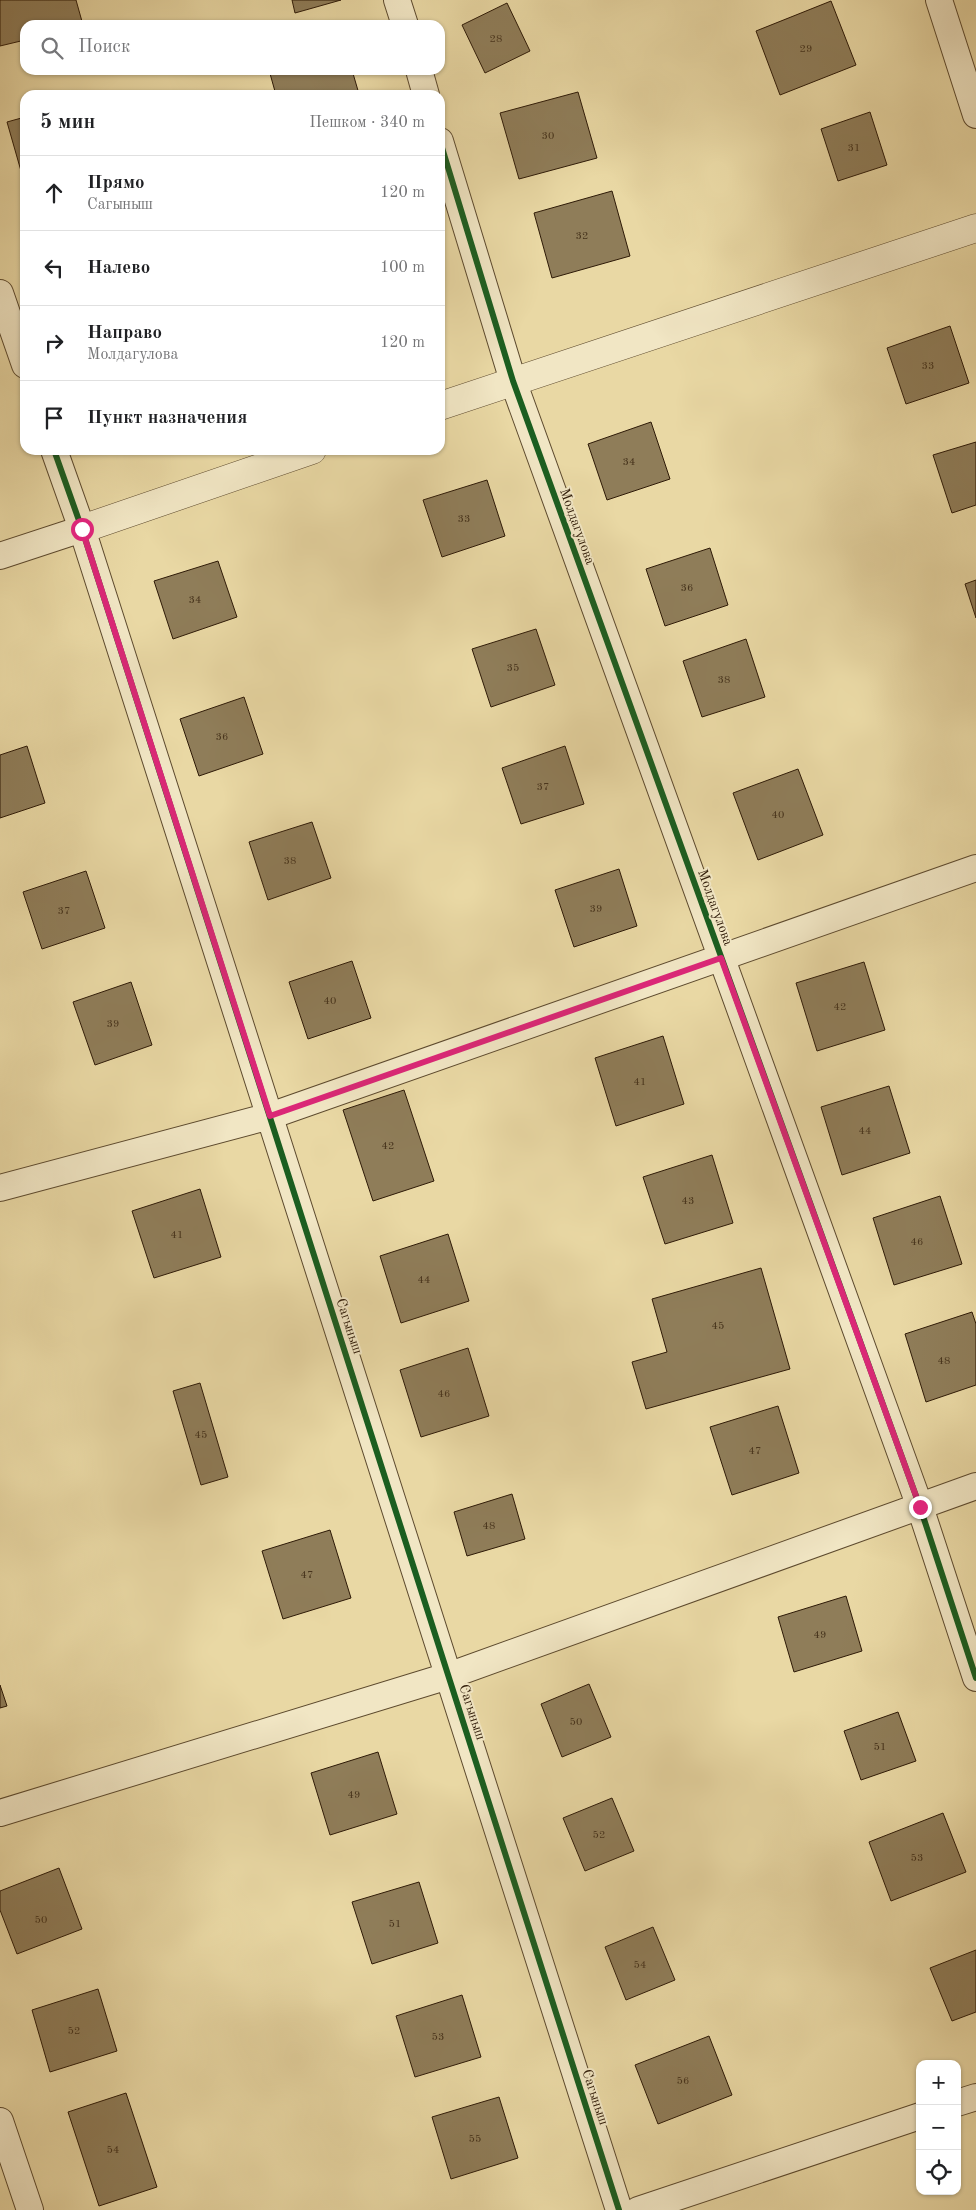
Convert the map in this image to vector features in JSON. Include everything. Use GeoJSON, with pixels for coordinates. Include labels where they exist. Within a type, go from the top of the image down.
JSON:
{"type":"FeatureCollection","features":[{"type":"Feature","properties":{"kind":"street"},"geometry":{"type":"LineString","coordinates":[[397,0],[403,20]]}},
{"type":"Feature","properties":{"kind":"street"},"geometry":{"type":"LineString","coordinates":[[939,0],[976,115]]}},
{"type":"Feature","properties":{"kind":"street"},"geometry":{"type":"LineString","coordinates":[[420,75],[424,90]]}},
{"type":"Feature","properties":{"kind":"street","name":"Молдагулова"},"geometry":{"type":"LineString","coordinates":[[445,157],[513,381],[920,1507],[976,1678]]}},
{"type":"Feature","properties":{"kind":"street"},"geometry":{"type":"LineString","coordinates":[[445,404],[976,228]]}},
{"type":"Feature","properties":{"kind":"street"},"geometry":{"type":"LineString","coordinates":[[0,293],[20,351]]}},
{"type":"Feature","properties":{"kind":"street","name":"Сагыныш"},"geometry":{"type":"LineString","coordinates":[[56,455],[82,529],[619,2210]]}},
{"type":"Feature","properties":{"kind":"street"},"geometry":{"type":"LineString","coordinates":[[0,556],[297,455]]}},
{"type":"Feature","properties":{"kind":"street"},"geometry":{"type":"LineString","coordinates":[[0,1188],[270,1116],[976,868]]}},
{"type":"Feature","properties":{"kind":"street"},"geometry":{"type":"LineString","coordinates":[[0,1813],[448,1676],[976,1486]]}},
{"type":"Feature","properties":{"kind":"street"},"geometry":{"type":"LineString","coordinates":[[961,2102],[976,2097]]}},
{"type":"Feature","properties":{"kind":"street"},"geometry":{"type":"LineString","coordinates":[[638,2210],[916,2117]]}},
{"type":"Feature","properties":{"kind":"street"},"geometry":{"type":"LineString","coordinates":[[0,2121],[30,2210]]}},
{"type":"Feature","properties":{"kind":"building"},"geometry":{"type":"Polygon","coordinates":[[[0,0],[76,0],[82,20],[20,20],[20,41],[0,46],[0,0]]]}},
{"type":"Feature","properties":{"kind":"building"},"geometry":{"type":"Polygon","coordinates":[[[292,0],[341,0],[295,13],[292,0]]]}},
{"type":"Feature","properties":{"kind":"building"},"geometry":{"type":"Polygon","coordinates":[[[831,1],[856,65],[780,95],[756,31],[831,1]]]}},
{"type":"Feature","properties":{"kind":"building"},"geometry":{"type":"Polygon","coordinates":[[[507,3],[530,51],[485,73],[462,25],[507,3]]]}},
{"type":"Feature","properties":{"kind":"building"},"geometry":{"type":"Polygon","coordinates":[[[270,75],[353,75],[358,90],[275,90],[270,75]]]}},
{"type":"Feature","properties":{"kind":"building"},"geometry":{"type":"Polygon","coordinates":[[[578,92],[597,158],[519,179],[500,113],[578,92]]]}},
{"type":"Feature","properties":{"kind":"building"},"geometry":{"type":"Polygon","coordinates":[[[870,112],[887,165],[838,181],[821,129],[870,112]]]}},
{"type":"Feature","properties":{"kind":"building"},"geometry":{"type":"Polygon","coordinates":[[[20,118],[20,168],[7,122],[20,118]]]}},
{"type":"Feature","properties":{"kind":"building"},"geometry":{"type":"Polygon","coordinates":[[[612,191],[630,256],[552,278],[534,213],[612,191]]]}},
{"type":"Feature","properties":{"kind":"building"},"geometry":{"type":"Polygon","coordinates":[[[950,326],[969,383],[906,404],[887,348],[950,326]]]}},
{"type":"Feature","properties":{"kind":"building"},"geometry":{"type":"Polygon","coordinates":[[[651,422],[670,479],[607,500],[588,444],[651,422]]]}},
{"type":"Feature","properties":{"kind":"building"},"geometry":{"type":"Polygon","coordinates":[[[976,442],[976,505],[952,513],[933,455],[976,442]]]}},
{"type":"Feature","properties":{"kind":"building"},"geometry":{"type":"Polygon","coordinates":[[[487,480],[505,536],[442,557],[423,500],[487,480]]]}},
{"type":"Feature","properties":{"kind":"building"},"geometry":{"type":"Polygon","coordinates":[[[710,548],[728,605],[665,626],[646,569],[710,548]]]}},
{"type":"Feature","properties":{"kind":"building"},"geometry":{"type":"Polygon","coordinates":[[[218,561],[237,617],[173,639],[154,581],[218,561]]]}},
{"type":"Feature","properties":{"kind":"building"},"geometry":{"type":"Polygon","coordinates":[[[976,580],[976,618],[965,584],[976,580]]]}},
{"type":"Feature","properties":{"kind":"building"},"geometry":{"type":"Polygon","coordinates":[[[536,629],[555,685],[491,707],[472,649],[536,629]]]}},
{"type":"Feature","properties":{"kind":"building"},"geometry":{"type":"Polygon","coordinates":[[[746,639],[765,697],[702,717],[683,661],[746,639]]]}},
{"type":"Feature","properties":{"kind":"building"},"geometry":{"type":"Polygon","coordinates":[[[244,697],[263,754],[199,776],[180,719],[244,697]]]}},
{"type":"Feature","properties":{"kind":"building"},"geometry":{"type":"Polygon","coordinates":[[[27,746],[45,803],[0,818],[0,755],[27,746]]]}},
{"type":"Feature","properties":{"kind":"building"},"geometry":{"type":"Polygon","coordinates":[[[565,746],[584,804],[521,824],[502,768],[565,746]]]}},
{"type":"Feature","properties":{"kind":"building"},"geometry":{"type":"Polygon","coordinates":[[[798,769],[823,835],[758,860],[733,793],[798,769]]]}},
{"type":"Feature","properties":{"kind":"building"},"geometry":{"type":"Polygon","coordinates":[[[312,822],[331,878],[268,900],[249,842],[312,822]]]}},
{"type":"Feature","properties":{"kind":"building"},"geometry":{"type":"Polygon","coordinates":[[[619,869],[637,926],[574,947],[555,890],[619,869]]]}},
{"type":"Feature","properties":{"kind":"building"},"geometry":{"type":"Polygon","coordinates":[[[86,871],[105,928],[42,949],[23,892],[86,871]]]}},
{"type":"Feature","properties":{"kind":"building"},"geometry":{"type":"Polygon","coordinates":[[[352,961],[371,1018],[308,1039],[289,982],[352,961]]]}},
{"type":"Feature","properties":{"kind":"building"},"geometry":{"type":"Polygon","coordinates":[[[864,962],[885,1030],[817,1051],[796,983],[864,962]]]}},
{"type":"Feature","properties":{"kind":"building"},"geometry":{"type":"Polygon","coordinates":[[[131,982],[152,1045],[95,1065],[73,1002],[131,982]]]}},
{"type":"Feature","properties":{"kind":"building"},"geometry":{"type":"Polygon","coordinates":[[[663,1036],[684,1104],[616,1126],[595,1058],[663,1036]]]}},
{"type":"Feature","properties":{"kind":"building"},"geometry":{"type":"Polygon","coordinates":[[[889,1086],[910,1153],[842,1175],[821,1107],[889,1086]]]}},
{"type":"Feature","properties":{"kind":"building"},"geometry":{"type":"Polygon","coordinates":[[[404,1090],[434,1181],[373,1201],[343,1110],[404,1090]]]}},
{"type":"Feature","properties":{"kind":"building"},"geometry":{"type":"Polygon","coordinates":[[[712,1155],[733,1223],[665,1244],[643,1177],[712,1155]]]}},
{"type":"Feature","properties":{"kind":"building"},"geometry":{"type":"Polygon","coordinates":[[[200,1189],[221,1257],[154,1278],[132,1211],[200,1189]]]}},
{"type":"Feature","properties":{"kind":"building"},"geometry":{"type":"Polygon","coordinates":[[[940,1196],[962,1264],[894,1285],[873,1218],[940,1196]]]}},
{"type":"Feature","properties":{"kind":"building"},"geometry":{"type":"Polygon","coordinates":[[[448,1234],[469,1301],[401,1323],[380,1256],[448,1234]]]}},
{"type":"Feature","properties":{"kind":"building"},"geometry":{"type":"Polygon","coordinates":[[[761,1268],[790,1369],[646,1409],[632,1362],[667,1352],[652,1299],[761,1268]]]}},
{"type":"Feature","properties":{"kind":"building"},"geometry":{"type":"Polygon","coordinates":[[[972,1312],[976,1324],[976,1385],[926,1402],[905,1334],[972,1312]]]}},
{"type":"Feature","properties":{"kind":"building"},"geometry":{"type":"Polygon","coordinates":[[[468,1348],[489,1416],[421,1437],[400,1370],[468,1348]]]}},
{"type":"Feature","properties":{"kind":"building"},"geometry":{"type":"Polygon","coordinates":[[[200,1383],[228,1477],[201,1485],[173,1391],[200,1383]]]}},
{"type":"Feature","properties":{"kind":"building"},"geometry":{"type":"Polygon","coordinates":[[[778,1406],[799,1473],[732,1495],[710,1427],[778,1406]]]}},
{"type":"Feature","properties":{"kind":"building"},"geometry":{"type":"Polygon","coordinates":[[[512,1494],[525,1539],[467,1556],[454,1512],[512,1494]]]}},
{"type":"Feature","properties":{"kind":"building"},"geometry":{"type":"Polygon","coordinates":[[[330,1530],[351,1598],[283,1619],[262,1551],[330,1530]]]}},
{"type":"Feature","properties":{"kind":"building"},"geometry":{"type":"Polygon","coordinates":[[[846,1596],[862,1651],[794,1672],[778,1617],[846,1596]]]}},
{"type":"Feature","properties":{"kind":"building"},"geometry":{"type":"Polygon","coordinates":[[[589,1684],[611,1737],[562,1757],[541,1704],[589,1684]]]}},
{"type":"Feature","properties":{"kind":"building"},"geometry":{"type":"Polygon","coordinates":[[[0,1685],[7,1706],[0,1708],[0,1685]]]}},
{"type":"Feature","properties":{"kind":"building"},"geometry":{"type":"Polygon","coordinates":[[[898,1712],[916,1761],[861,1780],[844,1731],[898,1712]]]}},
{"type":"Feature","properties":{"kind":"building"},"geometry":{"type":"Polygon","coordinates":[[[378,1752],[397,1814],[330,1835],[311,1773],[378,1752]]]}},
{"type":"Feature","properties":{"kind":"building"},"geometry":{"type":"Polygon","coordinates":[[[612,1798],[634,1851],[585,1871],[563,1818],[612,1798]]]}},
{"type":"Feature","properties":{"kind":"building"},"geometry":{"type":"Polygon","coordinates":[[[943,1813],[966,1872],[891,1901],[869,1842],[943,1813]]]}},
{"type":"Feature","properties":{"kind":"building"},"geometry":{"type":"Polygon","coordinates":[[[59,1868],[82,1929],[17,1954],[0,1910],[0,1891],[59,1868]]]}},
{"type":"Feature","properties":{"kind":"building"},"geometry":{"type":"Polygon","coordinates":[[[419,1882],[438,1943],[372,1964],[352,1902],[419,1882]]]}},
{"type":"Feature","properties":{"kind":"building"},"geometry":{"type":"Polygon","coordinates":[[[653,1927],[675,1980],[626,2000],[605,1947],[653,1927]]]}},
{"type":"Feature","properties":{"kind":"building"},"geometry":{"type":"Polygon","coordinates":[[[976,1950],[976,2012],[952,2021],[930,1968],[976,1950]]]}},
{"type":"Feature","properties":{"kind":"building"},"geometry":{"type":"Polygon","coordinates":[[[98,1989],[117,2051],[50,2072],[32,2010],[98,1989]]]}},
{"type":"Feature","properties":{"kind":"building"},"geometry":{"type":"Polygon","coordinates":[[[462,1995],[481,2057],[415,2077],[396,2016],[462,1995]]]}},
{"type":"Feature","properties":{"kind":"building"},"geometry":{"type":"Polygon","coordinates":[[[709,2036],[732,2095],[658,2124],[635,2065],[709,2036]]]}},
{"type":"Feature","properties":{"kind":"building"},"geometry":{"type":"Polygon","coordinates":[[[126,2093],[157,2187],[99,2206],[68,2112],[126,2093]]]}},
{"type":"Feature","properties":{"kind":"building"},"geometry":{"type":"Polygon","coordinates":[[[499,2097],[518,2158],[451,2179],[432,2117],[499,2097]]]}},
{"type":"Feature","properties":{"kind":"cycle path"},"geometry":{"type":"LineString","coordinates":[[445,157],[513,381],[920,1507],[976,1678]]}},
{"type":"Feature","properties":{"kind":"cycle path"},"geometry":{"type":"LineString","coordinates":[[56,455],[82,529],[619,2210]]}},
{"type":"Feature","properties":{"kind":"route"},"geometry":{"type":"LineString","coordinates":[[82,529],[270,1116],[721,958],[920,1507]]}}]}
